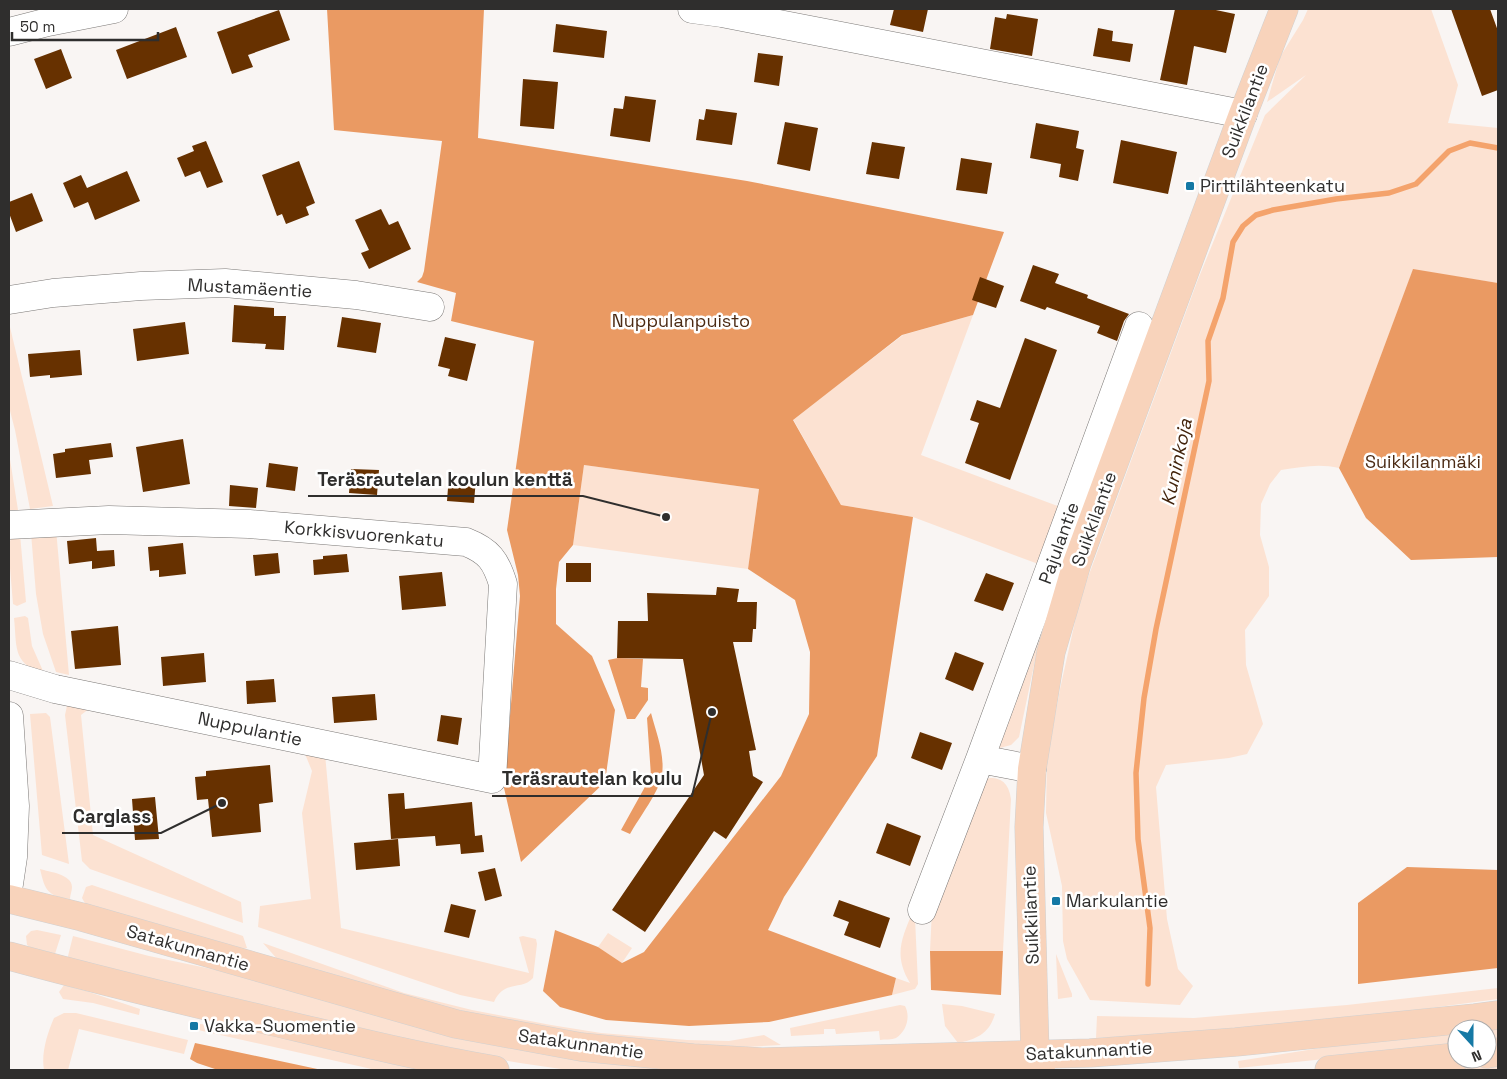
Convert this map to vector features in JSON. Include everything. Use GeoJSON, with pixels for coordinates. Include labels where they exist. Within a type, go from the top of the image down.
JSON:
{"type":"FeatureCollection","features":[{"type":"Feature","properties":{"kind":"main road","name":"Suikkilantie"},"geometry":{"type":"LineString","coordinates":[[1033,1065],[1029,827],[1032,769],[1051,652],[1077,563],[1243,114],[1284,9]]}},
{"type":"Feature","properties":{"kind":"main road","name":"Satakunnantie"},"geometry":{"type":"LineString","coordinates":[[9,899],[456,1024],[581,1047],[692,1058],[762,1062],[1033,1065],[1090,1053],[1236,1042],[1498,1015]]}},
{"type":"Feature","properties":{"kind":"main road"},"geometry":{"type":"LineString","coordinates":[[9,956],[116,985],[356,1042],[451,1063],[495,1070]]}},
{"type":"Feature","properties":{"kind":"main road"},"geometry":{"type":"LineString","coordinates":[[1329,1070],[1447,1058]]}},
{"type":"Feature","properties":{"kind":"street"},"geometry":{"type":"LineString","coordinates":[[9,32],[114,9]]}},
{"type":"Feature","properties":{"kind":"street"},"geometry":{"type":"LineString","coordinates":[[692,9],[1243,114]]}},
{"type":"Feature","properties":{"kind":"street","name":"Mustamäentie"},"geometry":{"type":"LineString","coordinates":[[9,300],[53,293],[141,286],[224,283],[356,295],[430,307]]}},
{"type":"Feature","properties":{"kind":"street","name":"Pajulantie"},"geometry":{"type":"LineString","coordinates":[[922,910],[980,759],[1139,326]]}},
{"type":"Feature","properties":{"kind":"street","name":"Korkkisvuorenkatu"},"geometry":{"type":"LineString","coordinates":[[9,525],[109,520],[248,524],[466,542],[476,546],[491,558],[498,568],[503,584],[492,779]]}},
{"type":"Feature","properties":{"kind":"street","name":"Nuppulantie"},"geometry":{"type":"LineString","coordinates":[[9,674],[55,689],[492,779]]}},
{"type":"Feature","properties":{"kind":"street"},"geometry":{"type":"LineString","coordinates":[[9,716],[15,806],[13,857],[9,884]]}},
{"type":"Feature","properties":{"kind":"street"},"geometry":{"type":"LineString","coordinates":[[980,759],[1032,769]]}},
{"type":"Feature","properties":{"kind":"shaded area"},"geometry":{"type":"Polygon","coordinates":[[[1308,9],[1431,9],[1458,85],[1448,123],[1498,128],[1498,283],[1413,270],[1339,468],[1317,466],[1281,470],[1270,484],[1261,504],[1260,535],[1269,567],[1269,596],[1245,630],[1246,665],[1263,724],[1247,754],[1229,758],[1166,765],[1156,787],[1167,919],[1178,969],[1193,986],[1180,1005],[1090,1000],[1067,959],[1063,941],[1062,886],[1046,813],[1047,760],[1060,689],[1080,599],[1197,282],[1265,115],[1306,75],[1267,102],[1280,57],[1308,9]]]}},
{"type":"Feature","properties":{"kind":"shaded area"},"geometry":{"type":"Polygon","coordinates":[[[973,315],[921,455],[1063,508],[1041,565],[913,517],[841,505],[793,419],[903,335],[973,315]]]}},
{"type":"Feature","properties":{"kind":"shaded area"},"geometry":{"type":"Polygon","coordinates":[[[9,323],[53,506],[30,509],[9,407],[9,323]]]}},
{"type":"Feature","properties":{"kind":"shaded area"},"geometry":{"type":"Polygon","coordinates":[[[9,453],[18,510],[9,510],[9,453]]]}},
{"type":"Feature","properties":{"kind":"shaded area"},"geometry":{"type":"Polygon","coordinates":[[[584,465],[759,489],[748,569],[573,545],[584,465]]]}},
{"type":"Feature","properties":{"kind":"shaded area"},"geometry":{"type":"Polygon","coordinates":[[[56,529],[69,675],[56,672],[43,634],[36,594],[31,533],[56,529]]]}},
{"type":"Feature","properties":{"kind":"shaded area"},"geometry":{"type":"Polygon","coordinates":[[[20,534],[26,602],[17,606],[13,604],[9,542],[14,536],[20,534]]]}},
{"type":"Feature","properties":{"kind":"shaded area"},"geometry":{"type":"Polygon","coordinates":[[[25,616],[28,618],[32,646],[43,671],[42,673],[25,664],[18,652],[14,618],[25,616]]]}},
{"type":"Feature","properties":{"kind":"shaded area"},"geometry":{"type":"Polygon","coordinates":[[[1042,627],[1019,737],[1011,745],[996,749],[1042,627]]]}},
{"type":"Feature","properties":{"kind":"shaded area"},"geometry":{"type":"Polygon","coordinates":[[[68,701],[90,708],[81,715],[93,835],[241,902],[243,923],[90,869],[82,861],[65,715],[68,701]]]}},
{"type":"Feature","properties":{"kind":"shaded area"},"geometry":{"type":"Polygon","coordinates":[[[46,713],[50,717],[69,864],[42,855],[30,714],[46,713]]]}},
{"type":"Feature","properties":{"kind":"shaded area"},"geometry":{"type":"Polygon","coordinates":[[[303,749],[325,754],[341,928],[529,973],[519,937],[536,939],[533,978],[529,982],[503,990],[494,1002],[460,995],[258,927],[260,906],[311,899],[302,813],[312,771],[303,749]]]}},
{"type":"Feature","properties":{"kind":"shaded area"},"geometry":{"type":"Polygon","coordinates":[[[990,778],[999,779],[1005,784],[1011,799],[1003,951],[930,951],[932,910],[984,780],[990,778]]]}},
{"type":"Feature","properties":{"kind":"shaded area"},"geometry":{"type":"Polygon","coordinates":[[[40,869],[59,874],[68,879],[72,887],[70,899],[56,896],[48,891],[40,869]]]}},
{"type":"Feature","properties":{"kind":"shaded area"},"geometry":{"type":"Polygon","coordinates":[[[92,885],[243,936],[247,948],[238,950],[86,905],[82,898],[86,887],[92,885]]]}},
{"type":"Feature","properties":{"kind":"shaded area"},"geometry":{"type":"Polygon","coordinates":[[[913,911],[915,918],[918,984],[915,989],[892,995],[896,978],[910,983],[902,964],[901,947],[913,911]]]}},
{"type":"Feature","properties":{"kind":"shaded area"},"geometry":{"type":"Polygon","coordinates":[[[37,930],[61,935],[54,957],[37,952],[27,945],[26,936],[31,931],[37,930]]]}},
{"type":"Feature","properties":{"kind":"shaded area"},"geometry":{"type":"Polygon","coordinates":[[[608,933],[632,948],[622,963],[598,947],[608,933]]]}},
{"type":"Feature","properties":{"kind":"shaded area"},"geometry":{"type":"Polygon","coordinates":[[[73,936],[149,956],[700,1070],[568,1070],[457,1052],[67,960],[73,936]]]}},
{"type":"Feature","properties":{"kind":"shaded area"},"geometry":{"type":"Polygon","coordinates":[[[263,943],[404,993],[472,1010],[601,1033],[687,1040],[729,1041],[764,1035],[781,1045],[730,1048],[601,1039],[469,1015],[278,960],[263,943]]]}},
{"type":"Feature","properties":{"kind":"shaded area"},"geometry":{"type":"Polygon","coordinates":[[[1056,954],[1072,994],[1072,997],[1058,999],[1056,954]]]}},
{"type":"Feature","properties":{"kind":"shaded area"},"geometry":{"type":"Polygon","coordinates":[[[64,985],[140,1009],[139,1015],[93,1003],[63,999],[59,992],[64,985]]]}},
{"type":"Feature","properties":{"kind":"shaded area"},"geometry":{"type":"Polygon","coordinates":[[[1498,988],[1498,999],[1356,1018],[1194,1033],[1096,1038],[1097,1016],[1194,1018],[1347,1005],[1498,988]]]}},
{"type":"Feature","properties":{"kind":"shaded area"},"geometry":{"type":"Polygon","coordinates":[[[942,1004],[962,1006],[995,1014],[986,1031],[971,1040],[958,1043],[945,1026],[942,1004]]]}},
{"type":"Feature","properties":{"kind":"shaded area"},"geometry":{"type":"Polygon","coordinates":[[[900,1005],[905,1006],[908,1015],[905,1028],[894,1039],[880,1040],[879,1031],[836,1034],[835,1029],[824,1029],[824,1034],[791,1036],[790,1028],[900,1005]]]}},
{"type":"Feature","properties":{"kind":"shaded area"},"geometry":{"type":"Polygon","coordinates":[[[64,1013],[76,1013],[188,1040],[184,1054],[79,1029],[68,1070],[44,1070],[44,1051],[49,1031],[54,1018],[64,1013]]]}},
{"type":"Feature","properties":{"kind":"shaded area"},"geometry":{"type":"Polygon","coordinates":[[[200,1024],[246,1028],[425,1070],[376,1070],[198,1030],[200,1024]]]}},
{"type":"Feature","properties":{"kind":"shaded area"},"geometry":{"type":"Polygon","coordinates":[[[1447,1030],[1447,1046],[1239,1068],[1238,1061],[1447,1030]]]}},
{"type":"Feature","properties":{"kind":"shaded area"},"geometry":{"type":"Polygon","coordinates":[[[1497,1064],[1498,1070],[1430,1070],[1497,1069],[1497,1064]]]}},
{"type":"Feature","properties":{"kind":"green space","name":"Nuppulanpuisto"},"geometry":{"type":"Polygon","coordinates":[[[327,9],[484,9],[478,138],[747,181],[1004,232],[973,315],[902,335],[793,420],[841,505],[913,517],[877,756],[784,897],[768,930],[896,978],[892,995],[769,1022],[689,1026],[606,1020],[560,1007],[543,991],[555,930],[598,947],[622,963],[644,952],[781,776],[809,714],[810,652],[795,600],[748,569],[759,489],[584,465],[573,545],[559,562],[556,589],[556,624],[592,656],[615,710],[605,782],[521,862],[504,788],[520,596],[518,575],[507,530],[534,341],[451,321],[456,293],[417,282],[422,277],[424,271],[442,141],[334,130],[327,9]]]}},
{"type":"Feature","properties":{"kind":"green space","name":"Suikkilanmäki"},"geometry":{"type":"Polygon","coordinates":[[[1413,269],[1498,283],[1498,557],[1411,560],[1366,518],[1339,468],[1413,269]]]}},
{"type":"Feature","properties":{"kind":"green space"},"geometry":{"type":"Polygon","coordinates":[[[618,658],[643,659],[641,687],[648,688],[648,700],[635,719],[627,719],[608,660],[618,658]]]}},
{"type":"Feature","properties":{"kind":"green space"},"geometry":{"type":"Polygon","coordinates":[[[651,713],[661,751],[662,775],[653,797],[630,834],[621,830],[651,776],[647,718],[651,713]]]}},
{"type":"Feature","properties":{"kind":"green space"},"geometry":{"type":"Polygon","coordinates":[[[1407,867],[1498,870],[1498,968],[1358,984],[1358,903],[1407,867]]]}},
{"type":"Feature","properties":{"kind":"green space"},"geometry":{"type":"Polygon","coordinates":[[[930,951],[1003,951],[1001,995],[931,990],[930,951]]]}},
{"type":"Feature","properties":{"kind":"green space"},"geometry":{"type":"Polygon","coordinates":[[[195,1043],[322,1070],[218,1070],[190,1059],[195,1043]]]}},
{"type":"Feature","properties":{"kind":"building"},"geometry":{"type":"Polygon","coordinates":[[[894,9],[928,9],[923,32],[890,25],[894,9]]]}},
{"type":"Feature","properties":{"kind":"building"},"geometry":{"type":"Polygon","coordinates":[[[1175,9],[1211,9],[1235,14],[1226,53],[1194,46],[1187,85],[1160,80],[1175,9]]]}},
{"type":"Feature","properties":{"kind":"building"},"geometry":{"type":"Polygon","coordinates":[[[1451,9],[1490,9],[1498,31],[1498,90],[1482,96],[1451,9]]]}},
{"type":"Feature","properties":{"kind":"building"},"geometry":{"type":"Polygon","coordinates":[[[279,10],[290,40],[248,55],[253,67],[232,74],[217,32],[279,10]]]}},
{"type":"Feature","properties":{"kind":"building"},"geometry":{"type":"Polygon","coordinates":[[[1007,14],[1038,19],[1032,56],[990,49],[995,17],[1006,19],[1007,14]]]}},
{"type":"Feature","properties":{"kind":"building"},"geometry":{"type":"Polygon","coordinates":[[[556,24],[607,31],[604,58],[553,52],[556,24]]]}},
{"type":"Feature","properties":{"kind":"building"},"geometry":{"type":"Polygon","coordinates":[[[176,27],[187,57],[127,79],[116,50],[176,27]]]}},
{"type":"Feature","properties":{"kind":"building"},"geometry":{"type":"Polygon","coordinates":[[[1098,28],[1113,31],[1112,41],[1133,44],[1130,62],[1093,56],[1098,28]]]}},
{"type":"Feature","properties":{"kind":"building"},"geometry":{"type":"Polygon","coordinates":[[[61,49],[72,78],[46,89],[34,59],[61,49]]]}},
{"type":"Feature","properties":{"kind":"building"},"geometry":{"type":"Polygon","coordinates":[[[758,53],[783,56],[779,86],[754,82],[758,53]]]}},
{"type":"Feature","properties":{"kind":"building"},"geometry":{"type":"Polygon","coordinates":[[[523,79],[558,82],[554,129],[520,126],[523,79]]]}},
{"type":"Feature","properties":{"kind":"building"},"geometry":{"type":"Polygon","coordinates":[[[625,96],[656,100],[650,142],[610,136],[614,108],[623,109],[625,96]]]}},
{"type":"Feature","properties":{"kind":"building"},"geometry":{"type":"Polygon","coordinates":[[[706,109],[737,113],[732,145],[696,140],[699,119],[704,120],[706,109]]]}},
{"type":"Feature","properties":{"kind":"building"},"geometry":{"type":"Polygon","coordinates":[[[785,122],[818,128],[810,171],[777,164],[785,122]]]}},
{"type":"Feature","properties":{"kind":"building"},"geometry":{"type":"Polygon","coordinates":[[[1036,123],[1079,131],[1076,148],[1084,150],[1078,181],[1059,177],[1061,164],[1030,158],[1036,123]]]}},
{"type":"Feature","properties":{"kind":"building"},"geometry":{"type":"Polygon","coordinates":[[[1121,140],[1177,152],[1168,194],[1113,183],[1121,140]]]}},
{"type":"Feature","properties":{"kind":"building"},"geometry":{"type":"Polygon","coordinates":[[[206,141],[223,182],[207,188],[200,171],[185,177],[177,158],[194,151],[192,146],[206,141]]]}},
{"type":"Feature","properties":{"kind":"building"},"geometry":{"type":"Polygon","coordinates":[[[872,142],[905,147],[899,179],[866,174],[872,142]]]}},
{"type":"Feature","properties":{"kind":"building"},"geometry":{"type":"Polygon","coordinates":[[[961,158],[992,163],[987,194],[956,190],[961,158]]]}},
{"type":"Feature","properties":{"kind":"building"},"geometry":{"type":"Polygon","coordinates":[[[299,161],[315,203],[306,207],[309,215],[286,224],[282,214],[277,216],[262,175],[299,161]]]}},
{"type":"Feature","properties":{"kind":"building"},"geometry":{"type":"Polygon","coordinates":[[[127,171],[140,201],[95,220],[88,202],[74,208],[63,183],[81,175],[87,188],[127,171]]]}},
{"type":"Feature","properties":{"kind":"building"},"geometry":{"type":"Polygon","coordinates":[[[32,193],[43,221],[16,232],[9,213],[9,202],[32,193]]]}},
{"type":"Feature","properties":{"kind":"building"},"geometry":{"type":"Polygon","coordinates":[[[381,209],[389,225],[398,221],[411,249],[369,269],[361,253],[369,250],[355,220],[381,209]]]}},
{"type":"Feature","properties":{"kind":"building"},"geometry":{"type":"Polygon","coordinates":[[[1033,265],[1059,274],[1055,283],[1088,295],[1087,298],[1129,314],[1124,321],[1117,341],[1097,333],[1100,326],[1047,307],[1045,310],[1020,301],[1033,265]]]}},
{"type":"Feature","properties":{"kind":"building"},"geometry":{"type":"Polygon","coordinates":[[[980,277],[1004,286],[996,308],[972,300],[980,277]]]}},
{"type":"Feature","properties":{"kind":"building"},"geometry":{"type":"Polygon","coordinates":[[[234,305],[274,308],[274,316],[286,316],[284,350],[265,349],[266,344],[232,342],[234,305]]]}},
{"type":"Feature","properties":{"kind":"building"},"geometry":{"type":"Polygon","coordinates":[[[342,317],[381,323],[376,353],[337,347],[342,317]]]}},
{"type":"Feature","properties":{"kind":"building"},"geometry":{"type":"Polygon","coordinates":[[[185,322],[189,354],[137,361],[133,329],[185,322]]]}},
{"type":"Feature","properties":{"kind":"building"},"geometry":{"type":"Polygon","coordinates":[[[445,337],[476,344],[467,381],[448,376],[450,369],[438,366],[445,337]]]}},
{"type":"Feature","properties":{"kind":"building"},"geometry":{"type":"Polygon","coordinates":[[[1025,338],[1057,350],[1010,480],[965,463],[979,423],[970,420],[977,400],[1000,408],[1025,338]]]}},
{"type":"Feature","properties":{"kind":"building"},"geometry":{"type":"Polygon","coordinates":[[[80,350],[82,375],[50,378],[50,375],[30,377],[28,354],[80,350]]]}},
{"type":"Feature","properties":{"kind":"building"},"geometry":{"type":"Polygon","coordinates":[[[183,439],[190,484],[143,492],[136,447],[183,439]]]}},
{"type":"Feature","properties":{"kind":"building"},"geometry":{"type":"Polygon","coordinates":[[[111,443],[113,457],[89,460],[91,474],[56,478],[53,454],[65,452],[65,449],[111,443]]]}},
{"type":"Feature","properties":{"kind":"building"},"geometry":{"type":"Polygon","coordinates":[[[269,463],[298,467],[295,491],[266,487],[269,463]]]}},
{"type":"Feature","properties":{"kind":"building"},"geometry":{"type":"Polygon","coordinates":[[[351,469],[379,470],[377,495],[349,493],[351,469]]]}},
{"type":"Feature","properties":{"kind":"building"},"geometry":{"type":"Polygon","coordinates":[[[449,475],[476,478],[474,503],[447,501],[449,475]]]}},
{"type":"Feature","properties":{"kind":"building"},"geometry":{"type":"Polygon","coordinates":[[[230,485],[258,488],[256,508],[229,506],[230,485]]]}},
{"type":"Feature","properties":{"kind":"building"},"geometry":{"type":"Polygon","coordinates":[[[96,538],[97,551],[114,550],[115,566],[92,569],[92,561],[69,564],[67,541],[96,538]]]}},
{"type":"Feature","properties":{"kind":"building"},"geometry":{"type":"Polygon","coordinates":[[[183,543],[186,574],[159,577],[159,570],[150,571],[148,547],[183,543]]]}},
{"type":"Feature","properties":{"kind":"building"},"geometry":{"type":"Polygon","coordinates":[[[278,553],[280,573],[255,576],[253,555],[278,553]]]}},
{"type":"Feature","properties":{"kind":"building"},"geometry":{"type":"Polygon","coordinates":[[[347,554],[349,572],[314,575],[313,560],[323,559],[323,556],[347,554]]]}},
{"type":"Feature","properties":{"kind":"building"},"geometry":{"type":"Polygon","coordinates":[[[566,563],[591,563],[591,582],[566,582],[566,563]]]}},
{"type":"Feature","properties":{"kind":"building"},"geometry":{"type":"Polygon","coordinates":[[[442,572],[446,606],[402,610],[399,576],[442,572]]]}},
{"type":"Feature","properties":{"kind":"building"},"geometry":{"type":"Polygon","coordinates":[[[986,573],[1014,583],[1003,611],[974,601],[986,573]]]}},
{"type":"Feature","properties":{"kind":"building"},"geometry":{"type":"Polygon","coordinates":[[[717,587],[739,589],[737,602],[757,602],[756,629],[753,629],[752,642],[733,642],[756,750],[749,751],[753,776],[763,782],[726,839],[714,831],[645,932],[612,910],[704,775],[683,659],[617,658],[618,621],[648,621],[647,593],[716,595],[717,587]]]}},
{"type":"Feature","properties":{"kind":"building"},"geometry":{"type":"Polygon","coordinates":[[[118,626],[121,665],[75,669],[71,631],[118,626]]]}},
{"type":"Feature","properties":{"kind":"building"},"geometry":{"type":"Polygon","coordinates":[[[955,652],[984,663],[973,691],[945,679],[955,652]]]}},
{"type":"Feature","properties":{"kind":"building"},"geometry":{"type":"Polygon","coordinates":[[[204,653],[206,682],[163,686],[161,657],[204,653]]]}},
{"type":"Feature","properties":{"kind":"building"},"geometry":{"type":"Polygon","coordinates":[[[274,679],[276,702],[247,704],[246,681],[274,679]]]}},
{"type":"Feature","properties":{"kind":"building"},"geometry":{"type":"Polygon","coordinates":[[[375,694],[377,720],[334,723],[332,697],[375,694]]]}},
{"type":"Feature","properties":{"kind":"building"},"geometry":{"type":"Polygon","coordinates":[[[441,715],[462,718],[458,745],[437,741],[441,715]]]}},
{"type":"Feature","properties":{"kind":"building"},"geometry":{"type":"Polygon","coordinates":[[[920,732],[952,743],[942,770],[911,758],[920,732]]]}},
{"type":"Feature","properties":{"kind":"building"},"geometry":{"type":"Polygon","coordinates":[[[270,765],[273,802],[259,804],[261,832],[212,837],[208,799],[197,800],[195,777],[206,776],[206,771],[270,765]]]}},
{"type":"Feature","properties":{"kind":"building"},"geometry":{"type":"Polygon","coordinates":[[[404,793],[405,809],[472,802],[475,836],[482,835],[484,852],[461,854],[460,844],[436,846],[435,836],[391,839],[388,794],[404,793]]]}},
{"type":"Feature","properties":{"kind":"building"},"geometry":{"type":"Polygon","coordinates":[[[155,797],[159,839],[135,840],[132,799],[155,797]]]}},
{"type":"Feature","properties":{"kind":"building"},"geometry":{"type":"Polygon","coordinates":[[[887,823],[921,836],[910,866],[876,853],[887,823]]]}},
{"type":"Feature","properties":{"kind":"building"},"geometry":{"type":"Polygon","coordinates":[[[398,839],[400,866],[356,870],[354,843],[398,839]]]}},
{"type":"Feature","properties":{"kind":"building"},"geometry":{"type":"Polygon","coordinates":[[[495,868],[502,896],[485,901],[478,872],[495,868]]]}},
{"type":"Feature","properties":{"kind":"building"},"geometry":{"type":"Polygon","coordinates":[[[839,900],[890,918],[880,948],[844,935],[849,922],[833,916],[839,900]]]}},
{"type":"Feature","properties":{"kind":"building"},"geometry":{"type":"Polygon","coordinates":[[[451,904],[476,910],[469,938],[444,932],[451,904]]]}},
{"type":"Feature","properties":{"kind":"waterway","name":"Kuninkoja"},"geometry":{"type":"LineString","coordinates":[[1148,984],[1150,928],[1138,839],[1136,773],[1144,698],[1156,629],[1209,381],[1208,341],[1223,298],[1233,242],[1243,226],[1256,215],[1273,210],[1336,199],[1389,193],[1416,184],[1449,151],[1470,143],[1498,148]]}},
{"type":"Feature","properties":{"kind":"place","name":"Pirttilähteenkatu"},"geometry":{"type":"Point","coordinates":[1190,186]}},
{"type":"Feature","properties":{"kind":"place","name":"Teräsrautelan koulun kenttä"},"geometry":{"type":"Point","coordinates":[666,517]}},
{"type":"Feature","properties":{"kind":"place","name":"Teräsrautelan koulu"},"geometry":{"type":"Point","coordinates":[712,712]}},
{"type":"Feature","properties":{"kind":"place","name":"Carglass"},"geometry":{"type":"Point","coordinates":[222,803]}},
{"type":"Feature","properties":{"kind":"place","name":"Markulantie"},"geometry":{"type":"Point","coordinates":[1056,901]}},
{"type":"Feature","properties":{"kind":"place","name":"Vakka-Suomentie"},"geometry":{"type":"Point","coordinates":[194,1026]}}]}
